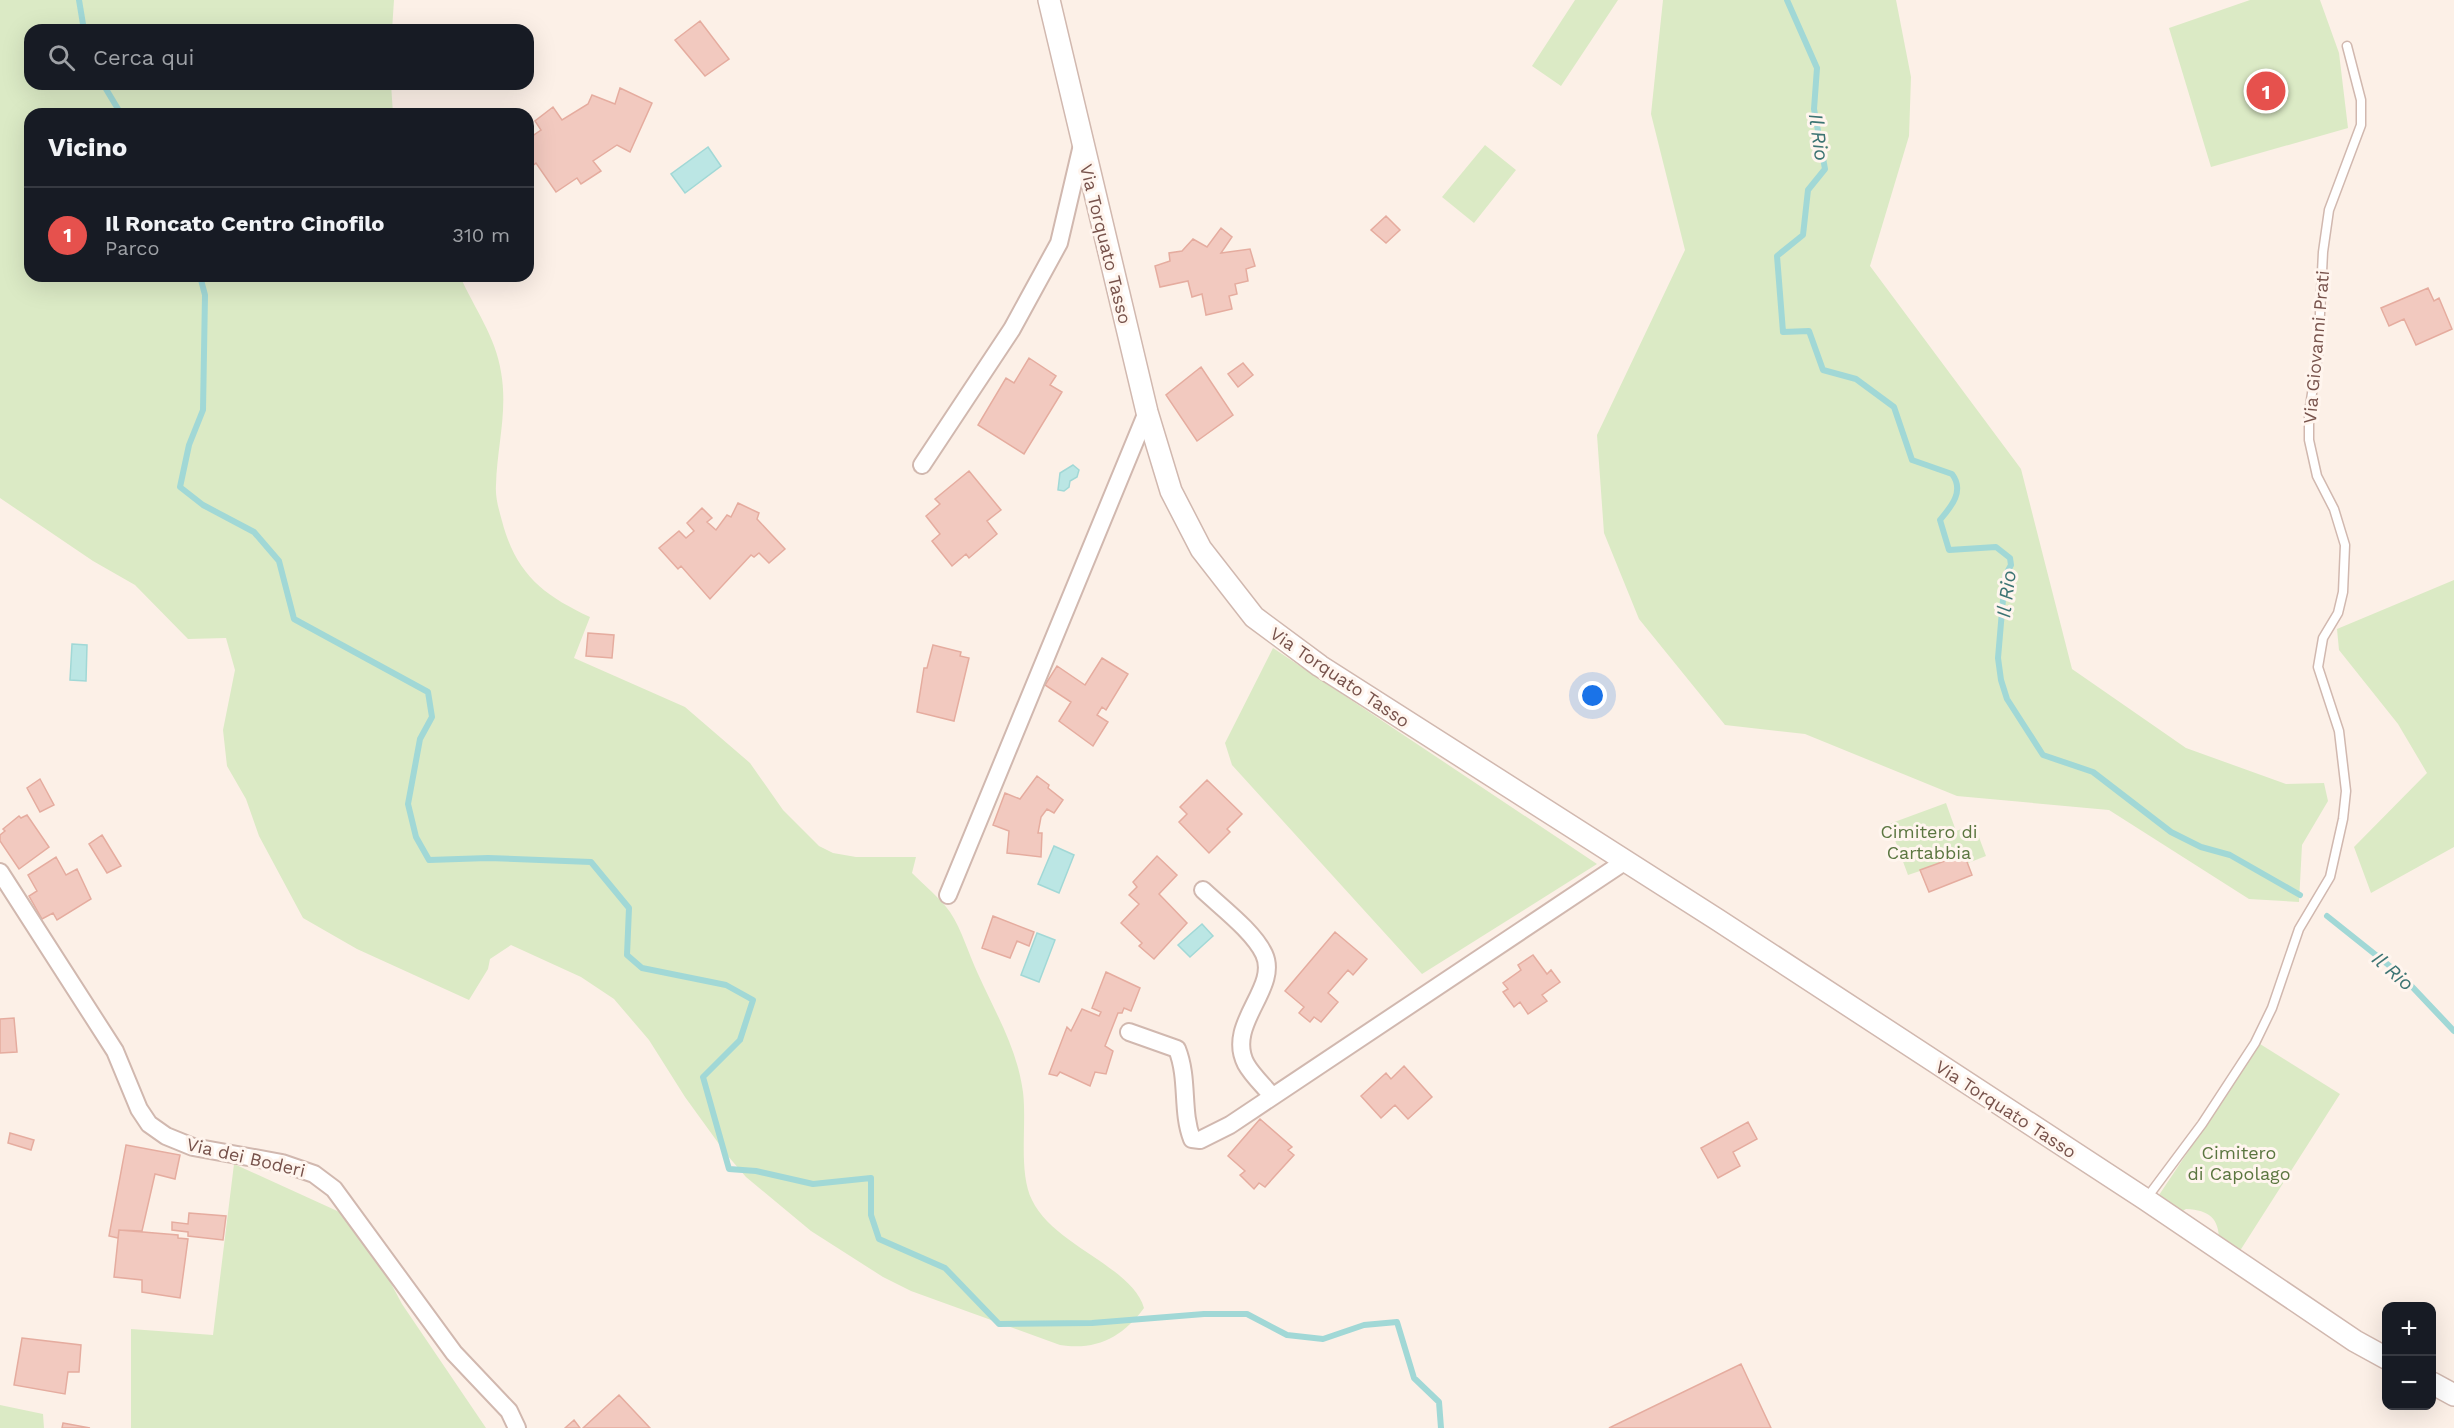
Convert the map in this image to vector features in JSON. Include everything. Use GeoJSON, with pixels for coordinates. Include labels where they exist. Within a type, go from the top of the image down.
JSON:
{"type":"FeatureCollection","features":[{"type":"Feature","properties":{"kind":"street","name":"Via Torquato Tasso"},"geometry":{"type":"LineString","coordinates":[[1049,0],[1147,412],[1171,491],[1196,540],[1254,617],[1320,666],[2145,1199],[2355,1341],[2382,1356]]}},
{"type":"Feature","properties":{"kind":"street","name":"Via Torquato Tasso"},"geometry":{"type":"LineString","coordinates":[[922,465],[1012,329],[1059,243],[1082,145]]}},
{"type":"Feature","properties":{"kind":"street"},"geometry":{"type":"LineString","coordinates":[[948,895],[1147,412]]}},
{"type":"Feature","properties":{"kind":"street"},"geometry":{"type":"LineString","coordinates":[[1129,1032],[1177,1049],[1184,1068],[1188,1128],[1192,1138],[1200,1140],[1230,1125],[1624,862]]}},
{"type":"Feature","properties":{"kind":"street","name":"Via dei Boderi"},"geometry":{"type":"LineString","coordinates":[[0,872],[116,1051],[139,1109],[149,1124],[166,1136],[192,1147],[282,1163],[314,1173],[334,1188],[454,1353],[509,1411],[517,1428]]}},
{"type":"Feature","properties":{"kind":"street"},"geometry":{"type":"LineString","coordinates":[[1203,890],[1258,944],[1265,955],[1267,971],[1242,1029],[1240,1047],[1246,1065],[1272,1096]]}},
{"type":"Feature","properties":{"kind":"street"},"geometry":{"type":"LineString","coordinates":[[2436,1385],[2454,1395]]}},
{"type":"Feature","properties":{"kind":"lane","name":"Via Giovanni Prati"},"geometry":{"type":"LineString","coordinates":[[2145,1199],[2202,1124],[2254,1043],[2272,1008],[2298,929],[2330,877],[2343,819],[2346,791],[2338,731],[2318,667],[2323,638],[2337,613],[2343,592],[2345,545],[2334,509],[2317,476],[2308,431],[2318,354],[2323,252],[2329,210],[2361,125],[2361,100],[2347,46]]}},
{"type":"Feature","properties":{"kind":"green space"},"geometry":{"type":"Polygon","coordinates":[[[0,0],[394,0],[392,24],[24,24],[24,90],[391,90],[393,108],[24,108],[24,282],[463,282],[490,335],[501,372],[503,415],[496,490],[502,521],[515,555],[534,581],[558,600],[590,617],[574,658],[685,707],[750,763],[783,810],[819,846],[833,853],[856,857],[916,857],[912,873],[942,902],[954,919],[1016,1061],[1023,1092],[1025,1176],[1032,1200],[1057,1230],[1125,1280],[1137,1293],[1144,1308],[1127,1327],[1108,1340],[1097,1344],[1073,1346],[1060,1345],[911,1291],[883,1277],[811,1231],[746,1177],[685,1097],[649,1040],[614,999],[581,977],[511,945],[490,959],[488,969],[469,1000],[357,949],[303,918],[259,836],[246,799],[227,766],[223,730],[235,670],[226,638],[188,639],[135,585],[93,561],[0,498],[0,0]]]}},
{"type":"Feature","properties":{"kind":"green space"},"geometry":{"type":"Polygon","coordinates":[[[1575,0],[1618,0],[1561,86],[1532,66],[1575,0]]]}},
{"type":"Feature","properties":{"kind":"green space"},"geometry":{"type":"Polygon","coordinates":[[[1663,0],[1896,0],[1911,77],[1909,136],[1870,266],[2021,469],[2072,669],[2186,748],[2286,784],[2324,783],[2328,801],[2302,845],[2299,902],[2249,899],[2109,810],[1957,796],[1805,734],[1725,725],[1639,619],[1604,533],[1597,435],[1685,250],[1651,114],[1663,0]]]}},
{"type":"Feature","properties":{"kind":"green space"},"geometry":{"type":"Polygon","coordinates":[[[2250,0],[2320,0],[2339,53],[2348,128],[2211,167],[2169,28],[2250,0]]]}},
{"type":"Feature","properties":{"kind":"green space"},"geometry":{"type":"Polygon","coordinates":[[[1485,145],[1516,170],[1474,223],[1442,197],[1485,145]]]}},
{"type":"Feature","properties":{"kind":"green space"},"geometry":{"type":"Polygon","coordinates":[[[2454,580],[2454,847],[2371,893],[2354,847],[2427,773],[2398,724],[2339,650],[2337,629],[2454,580]]]}},
{"type":"Feature","properties":{"kind":"green space"},"geometry":{"type":"Polygon","coordinates":[[[1273,648],[1597,864],[1422,974],[1232,765],[1225,743],[1273,648]]]}},
{"type":"Feature","properties":{"kind":"green space","name":"Cimitero di Cartabbia"},"geometry":{"type":"Polygon","coordinates":[[[1946,803],[1956,831],[1974,824],[1986,856],[1968,863],[1972,875],[1929,892],[1920,871],[1908,875],[1889,824],[1946,803]]]}},
{"type":"Feature","properties":{"kind":"green space","name":"Cimitero di Capolago"},"geometry":{"type":"Polygon","coordinates":[[[2260,1044],[2340,1094],[2236,1257],[2219,1244],[2216,1223],[2208,1214],[2186,1209],[2174,1216],[2155,1201],[2260,1044]]]}},
{"type":"Feature","properties":{"kind":"green space"},"geometry":{"type":"Polygon","coordinates":[[[234,1164],[357,1220],[402,1304],[486,1428],[131,1428],[131,1329],[213,1335],[234,1164]]]}},
{"type":"Feature","properties":{"kind":"green space"},"geometry":{"type":"Polygon","coordinates":[[[0,1405],[43,1414],[44,1428],[0,1428],[0,1405]]]}},
{"type":"Feature","properties":{"kind":"water"},"geometry":{"type":"Polygon","coordinates":[[[708,147],[721,166],[685,193],[671,174],[708,147]]]}},
{"type":"Feature","properties":{"kind":"water"},"geometry":{"type":"Polygon","coordinates":[[[1073,465],[1079,470],[1077,477],[1070,481],[1069,487],[1064,491],[1058,490],[1060,473],[1073,465]]]}},
{"type":"Feature","properties":{"kind":"water"},"geometry":{"type":"Polygon","coordinates":[[[72,644],[87,645],[86,681],[70,680],[72,644]]]}},
{"type":"Feature","properties":{"kind":"water"},"geometry":{"type":"Polygon","coordinates":[[[1054,846],[1074,855],[1059,893],[1038,884],[1054,846]]]}},
{"type":"Feature","properties":{"kind":"water"},"geometry":{"type":"Polygon","coordinates":[[[1202,924],[1213,936],[1190,957],[1178,945],[1202,924]]]}},
{"type":"Feature","properties":{"kind":"water"},"geometry":{"type":"Polygon","coordinates":[[[1037,933],[1055,940],[1039,982],[1021,975],[1037,933]]]}},
{"type":"Feature","properties":{"kind":"building"},"geometry":{"type":"Polygon","coordinates":[[[700,21],[729,59],[705,76],[675,40],[700,21]]]}},
{"type":"Feature","properties":{"kind":"building"},"geometry":{"type":"Polygon","coordinates":[[[620,88],[652,103],[630,152],[617,145],[593,161],[601,171],[581,184],[577,178],[556,192],[536,163],[534,165],[534,135],[541,130],[535,121],[553,107],[562,120],[588,104],[592,95],[615,104],[620,88]]]}},
{"type":"Feature","properties":{"kind":"building"},"geometry":{"type":"Polygon","coordinates":[[[1386,216],[1400,230],[1386,243],[1371,230],[1386,216]]]}},
{"type":"Feature","properties":{"kind":"building"},"geometry":{"type":"Polygon","coordinates":[[[1221,228],[1232,237],[1221,253],[1250,249],[1255,266],[1246,269],[1248,281],[1235,284],[1237,294],[1229,296],[1232,309],[1206,315],[1202,294],[1192,297],[1188,281],[1160,287],[1155,266],[1170,261],[1169,253],[1182,251],[1193,239],[1207,247],[1221,228]]]}},
{"type":"Feature","properties":{"kind":"building"},"geometry":{"type":"Polygon","coordinates":[[[2428,288],[2434,301],[2439,298],[2452,329],[2416,345],[2404,319],[2389,326],[2381,308],[2428,288]]]}},
{"type":"Feature","properties":{"kind":"building"},"geometry":{"type":"Polygon","coordinates":[[[1029,358],[1056,376],[1050,385],[1062,392],[1024,454],[978,425],[1006,378],[1014,383],[1029,358]]]}},
{"type":"Feature","properties":{"kind":"building"},"geometry":{"type":"Polygon","coordinates":[[[1243,363],[1253,375],[1238,387],[1228,374],[1243,363]]]}},
{"type":"Feature","properties":{"kind":"building"},"geometry":{"type":"Polygon","coordinates":[[[1201,367],[1233,415],[1197,441],[1166,395],[1201,367]]]}},
{"type":"Feature","properties":{"kind":"building"},"geometry":{"type":"Polygon","coordinates":[[[969,471],[1001,510],[987,521],[997,534],[969,558],[966,554],[952,566],[932,541],[940,534],[926,516],[940,504],[935,499],[969,471]]]}},
{"type":"Feature","properties":{"kind":"building"},"geometry":{"type":"Polygon","coordinates":[[[738,503],[759,513],[757,519],[785,549],[769,563],[759,553],[754,557],[751,555],[710,599],[681,566],[678,569],[659,548],[679,531],[686,538],[694,531],[687,523],[702,508],[712,518],[707,522],[716,530],[727,515],[731,517],[738,503]]]}},
{"type":"Feature","properties":{"kind":"building"},"geometry":{"type":"Polygon","coordinates":[[[588,633],[614,635],[612,658],[586,656],[588,633]]]}},
{"type":"Feature","properties":{"kind":"building"},"geometry":{"type":"Polygon","coordinates":[[[933,645],[961,652],[960,656],[969,658],[954,721],[917,712],[924,668],[927,668],[933,645]]]}},
{"type":"Feature","properties":{"kind":"building"},"geometry":{"type":"Polygon","coordinates":[[[1102,658],[1128,674],[1106,710],[1102,707],[1097,715],[1108,722],[1093,746],[1059,721],[1071,702],[1045,685],[1057,666],[1085,685],[1102,658]]]}},
{"type":"Feature","properties":{"kind":"building"},"geometry":{"type":"Polygon","coordinates":[[[1037,776],[1063,800],[1054,813],[1047,809],[1041,817],[1038,833],[1042,833],[1041,857],[1007,853],[1009,831],[993,825],[1005,793],[1020,799],[1037,776]]]}},
{"type":"Feature","properties":{"kind":"building"},"geometry":{"type":"Polygon","coordinates":[[[40,779],[54,805],[40,812],[27,788],[40,779]]]}},
{"type":"Feature","properties":{"kind":"building"},"geometry":{"type":"Polygon","coordinates":[[[1207,780],[1242,814],[1227,829],[1230,832],[1209,853],[1179,822],[1187,814],[1180,807],[1207,780]]]}},
{"type":"Feature","properties":{"kind":"building"},"geometry":{"type":"Polygon","coordinates":[[[27,815],[49,847],[19,869],[0,841],[0,835],[5,831],[3,829],[19,816],[21,818],[27,815]]]}},
{"type":"Feature","properties":{"kind":"building"},"geometry":{"type":"Polygon","coordinates":[[[102,835],[121,866],[107,873],[89,844],[102,835]]]}},
{"type":"Feature","properties":{"kind":"building"},"geometry":{"type":"Polygon","coordinates":[[[1964,854],[1972,875],[1929,892],[1920,870],[1964,854]]]}},
{"type":"Feature","properties":{"kind":"building"},"geometry":{"type":"Polygon","coordinates":[[[1157,856],[1177,875],[1159,894],[1187,923],[1154,959],[1139,946],[1142,943],[1121,923],[1139,904],[1129,895],[1137,887],[1133,882],[1157,856]]]}},
{"type":"Feature","properties":{"kind":"building"},"geometry":{"type":"Polygon","coordinates":[[[56,857],[66,875],[77,869],[91,899],[57,920],[53,913],[42,919],[29,896],[37,891],[28,875],[56,857]]]}},
{"type":"Feature","properties":{"kind":"building"},"geometry":{"type":"Polygon","coordinates":[[[993,916],[1034,932],[1029,946],[1017,941],[1010,958],[982,948],[993,916]]]}},
{"type":"Feature","properties":{"kind":"building"},"geometry":{"type":"Polygon","coordinates":[[[1335,932],[1367,959],[1353,975],[1348,970],[1328,993],[1338,1002],[1321,1022],[1314,1017],[1310,1022],[1299,1013],[1304,1007],[1285,991],[1335,932]]]}},
{"type":"Feature","properties":{"kind":"building"},"geometry":{"type":"Polygon","coordinates":[[[1533,955],[1547,974],[1551,970],[1560,982],[1542,995],[1547,1001],[1528,1014],[1520,1002],[1514,1007],[1503,992],[1508,989],[1503,983],[1521,970],[1518,965],[1533,955]]]}},
{"type":"Feature","properties":{"kind":"building"},"geometry":{"type":"Polygon","coordinates":[[[1106,972],[1140,988],[1131,1011],[1124,1008],[1122,1013],[1118,1013],[1105,1046],[1113,1051],[1106,1074],[1095,1072],[1090,1086],[1060,1072],[1057,1076],[1049,1074],[1067,1027],[1071,1031],[1082,1009],[1099,1016],[1101,1012],[1092,1008],[1106,972]]]}},
{"type":"Feature","properties":{"kind":"building"},"geometry":{"type":"Polygon","coordinates":[[[14,1018],[17,1052],[0,1053],[0,1019],[14,1018]]]}},
{"type":"Feature","properties":{"kind":"building"},"geometry":{"type":"Polygon","coordinates":[[[1404,1066],[1432,1097],[1408,1119],[1395,1105],[1381,1118],[1361,1096],[1386,1073],[1391,1079],[1404,1066]]]}},
{"type":"Feature","properties":{"kind":"building"},"geometry":{"type":"Polygon","coordinates":[[[1260,1119],[1292,1147],[1288,1150],[1294,1155],[1265,1187],[1259,1183],[1254,1189],[1240,1175],[1245,1171],[1228,1156],[1260,1119]]]}},
{"type":"Feature","properties":{"kind":"building"},"geometry":{"type":"Polygon","coordinates":[[[1748,1122],[1757,1139],[1733,1152],[1740,1166],[1718,1178],[1701,1148],[1748,1122]]]}},
{"type":"Feature","properties":{"kind":"building"},"geometry":{"type":"Polygon","coordinates":[[[10,1133],[34,1140],[31,1150],[8,1143],[10,1133]]]}},
{"type":"Feature","properties":{"kind":"building"},"geometry":{"type":"Polygon","coordinates":[[[126,1145],[180,1155],[175,1179],[155,1174],[142,1231],[119,1230],[118,1238],[109,1236],[126,1145]]]}},
{"type":"Feature","properties":{"kind":"building"},"geometry":{"type":"Polygon","coordinates":[[[189,1213],[226,1216],[223,1240],[188,1236],[188,1232],[172,1230],[172,1222],[188,1224],[189,1213]]]}},
{"type":"Feature","properties":{"kind":"building"},"geometry":{"type":"Polygon","coordinates":[[[119,1230],[178,1235],[178,1238],[188,1239],[180,1298],[142,1292],[142,1280],[114,1277],[119,1230]]]}},
{"type":"Feature","properties":{"kind":"building"},"geometry":{"type":"Polygon","coordinates":[[[22,1338],[81,1345],[79,1372],[68,1372],[65,1394],[14,1385],[22,1338]]]}},
{"type":"Feature","properties":{"kind":"building"},"geometry":{"type":"Polygon","coordinates":[[[1741,1364],[1771,1428],[1609,1428],[1741,1364]]]}},
{"type":"Feature","properties":{"kind":"building"},"geometry":{"type":"Polygon","coordinates":[[[619,1395],[650,1428],[583,1428],[619,1395]]]}},
{"type":"Feature","properties":{"kind":"building"},"geometry":{"type":"Polygon","coordinates":[[[574,1420],[580,1428],[565,1428],[574,1420]]]}},
{"type":"Feature","properties":{"kind":"building"},"geometry":{"type":"Polygon","coordinates":[[[63,1423],[90,1428],[62,1428],[63,1423]]]}},
{"type":"Feature","properties":{"kind":"waterway"},"geometry":{"type":"LineString","coordinates":[[79,0],[83,24]]}},
{"type":"Feature","properties":{"kind":"waterway","name":"Il Rio"},"geometry":{"type":"LineString","coordinates":[[1787,0],[1817,68],[1814,109],[1825,169],[1808,190],[1803,235],[1777,256],[1783,332],[1809,331],[1823,370],[1856,379],[1894,407],[1912,460],[1952,474],[1956,480],[1957,493],[1940,520],[1949,550],[1996,547],[2010,558],[2011,565],[2005,576],[1998,658],[2001,680],[2007,699],[2043,755],[2093,772],[2171,832],[2201,847],[2230,855],[2300,895]]}},
{"type":"Feature","properties":{"kind":"waterway"},"geometry":{"type":"LineString","coordinates":[[107,90],[117,108]]}},
{"type":"Feature","properties":{"kind":"waterway"},"geometry":{"type":"LineString","coordinates":[[202,282],[205,295],[203,410],[189,445],[180,487],[203,505],[254,532],[279,561],[294,619],[428,692],[432,717],[420,739],[408,804],[416,837],[429,860],[488,858],[591,862],[629,908],[627,955],[642,968],[726,985],[753,1000],[740,1040],[703,1077],[729,1169],[756,1171],[813,1184],[871,1178],[871,1215],[879,1239],[945,1268],[999,1324],[1092,1323],[1204,1314],[1247,1314],[1287,1335],[1323,1339],[1364,1325],[1397,1322],[1414,1378],[1439,1402],[1441,1428]]}},
{"type":"Feature","properties":{"kind":"waterway","name":"Il Rio"},"geometry":{"type":"LineString","coordinates":[[2327,916],[2401,975],[2454,1031]]}},
{"type":"Feature","properties":{"kind":"place","name":"Il Roncato Centro Cinofilo"},"geometry":{"type":"Point","coordinates":[2266,91]}}]}
